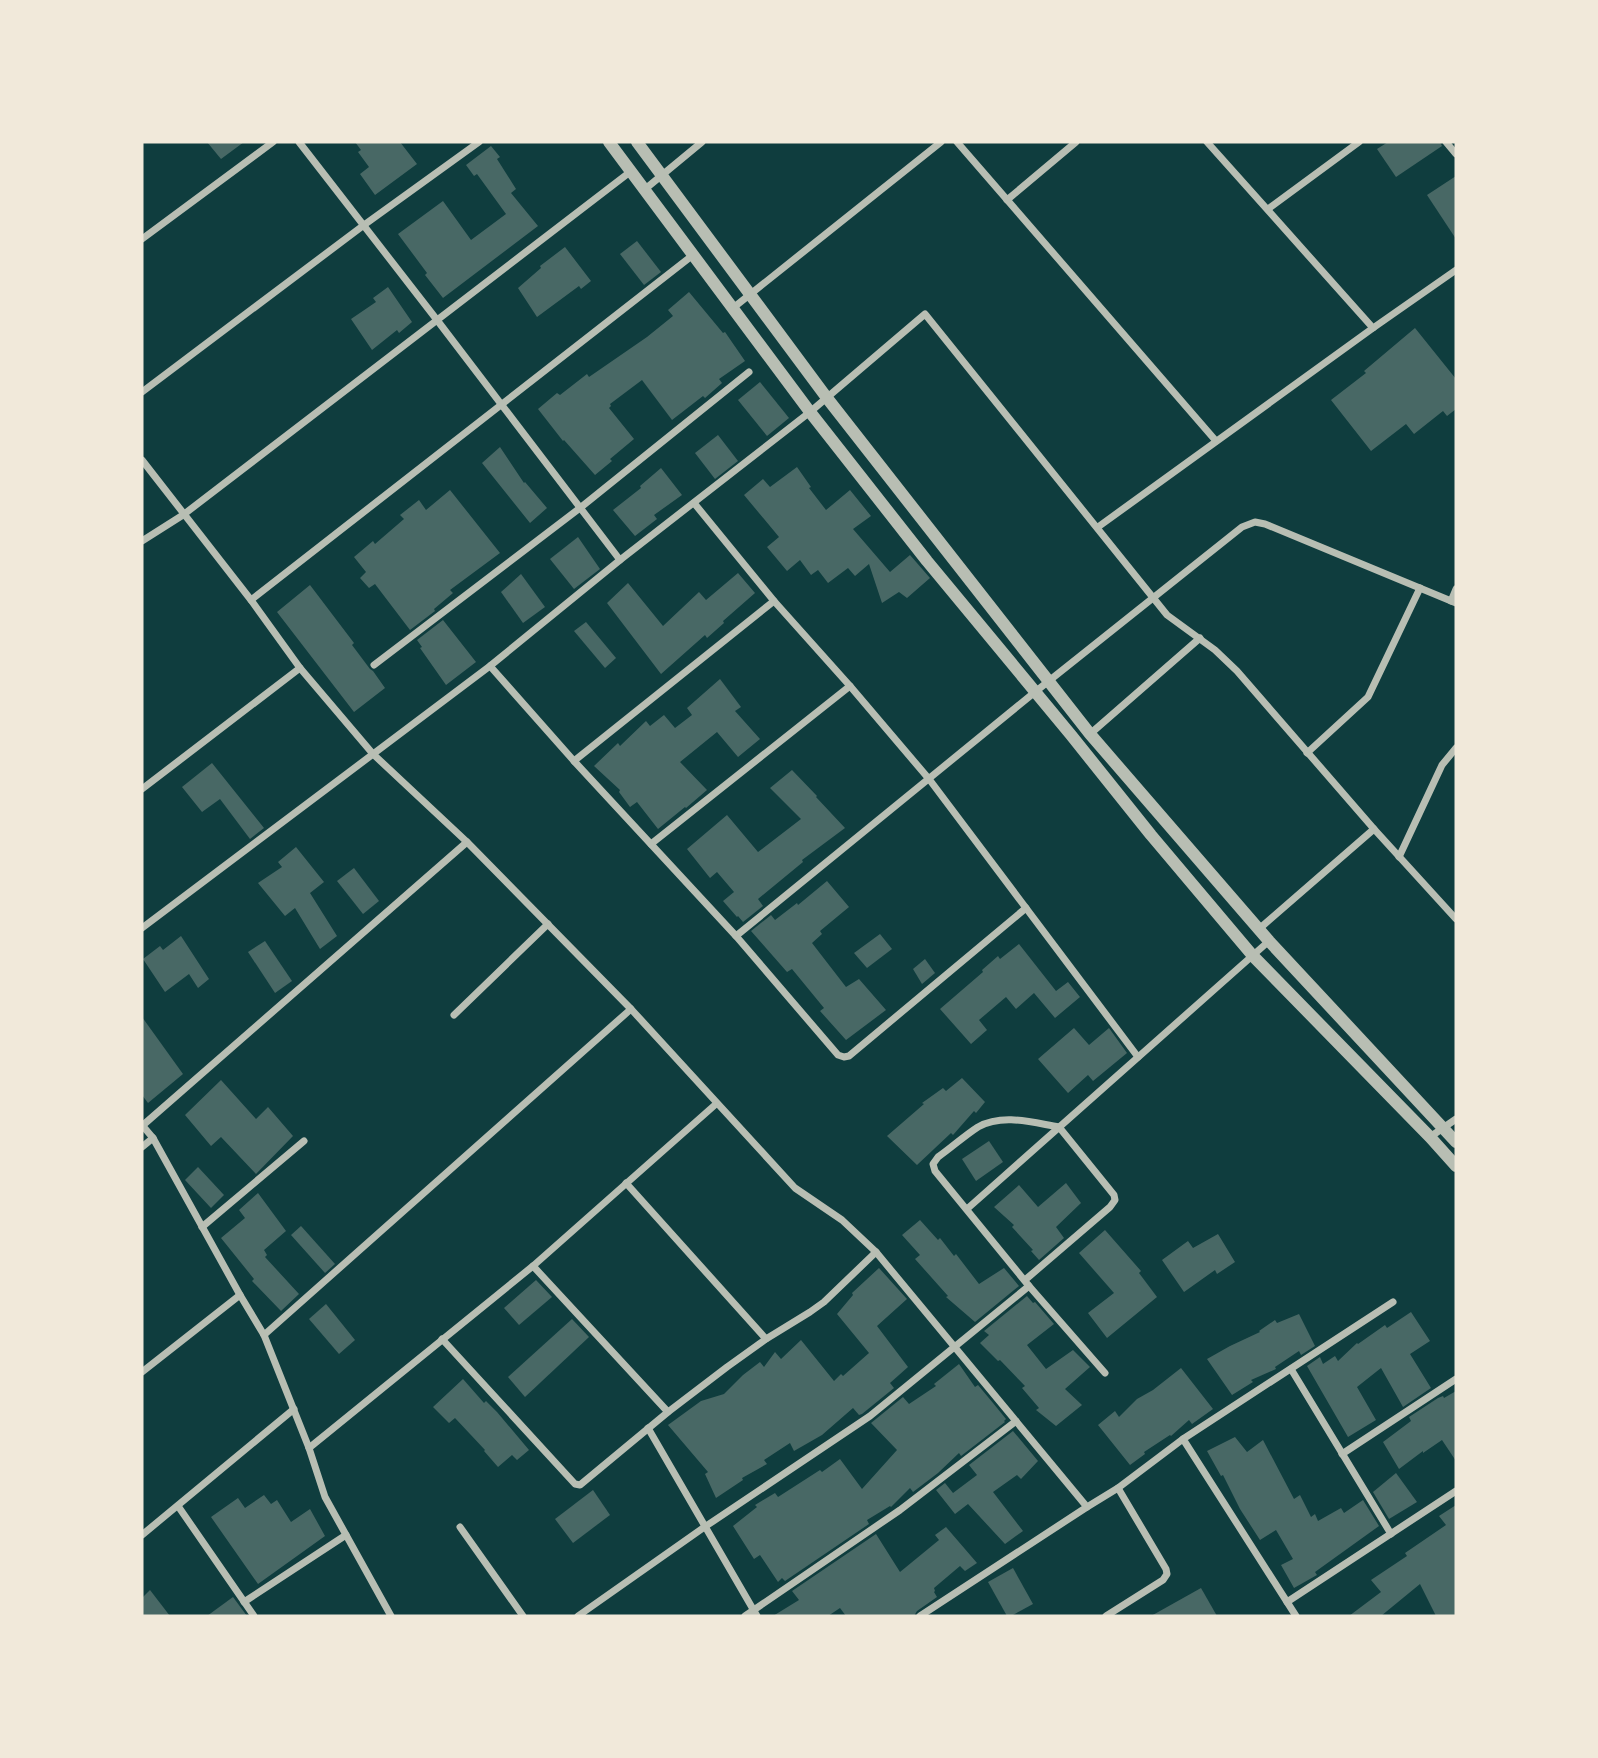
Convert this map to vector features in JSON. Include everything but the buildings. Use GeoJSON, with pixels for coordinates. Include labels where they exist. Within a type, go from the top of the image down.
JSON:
{"type":"FeatureCollection","features":[{"type":"Feature","properties":{"kind":"street"},"geometry":{"type":"LineString","coordinates":[[142,239],[273,142]]}},
{"type":"Feature","properties":{"kind":"street"},"geometry":{"type":"LineString","coordinates":[[299,142],[620,560]]}},
{"type":"Feature","properties":{"kind":"street"},"geometry":{"type":"LineString","coordinates":[[142,393],[364,225],[479,142]]}},
{"type":"Feature","properties":{"kind":"street"},"geometry":{"type":"LineString","coordinates":[[609,142],[810,412],[927,561],[1151,835],[1254,956],[1456,1167]]}},
{"type":"Feature","properties":{"kind":"street"},"geometry":{"type":"LineString","coordinates":[[637,142],[827,398],[1090,734],[1269,941],[1456,1142]]}},
{"type":"Feature","properties":{"kind":"street"},"geometry":{"type":"LineString","coordinates":[[644,190],[702,142]]}},
{"type":"Feature","properties":{"kind":"street"},"geometry":{"type":"LineString","coordinates":[[733,308],[941,142]]}},
{"type":"Feature","properties":{"kind":"street"},"geometry":{"type":"LineString","coordinates":[[957,142],[1216,441]]}},
{"type":"Feature","properties":{"kind":"street"},"geometry":{"type":"LineString","coordinates":[[1007,200],[1076,142]]}},
{"type":"Feature","properties":{"kind":"street"},"geometry":{"type":"LineString","coordinates":[[1207,142],[1373,327]]}},
{"type":"Feature","properties":{"kind":"street"},"geometry":{"type":"LineString","coordinates":[[1268,209],[1359,142]]}},
{"type":"Feature","properties":{"kind":"street"},"geometry":{"type":"LineString","coordinates":[[1446,142],[1456,154]]}},
{"type":"Feature","properties":{"kind":"street"},"geometry":{"type":"LineString","coordinates":[[142,541],[183,515],[630,172]]}},
{"type":"Feature","properties":{"kind":"street"},"geometry":{"type":"LineString","coordinates":[[251,600],[693,256]]}},
{"type":"Feature","properties":{"kind":"street"},"geometry":{"type":"LineString","coordinates":[[1098,527],[1456,270]]}},
{"type":"Feature","properties":{"kind":"street"},"geometry":{"type":"LineString","coordinates":[[142,928],[490,666],[620,560],[810,412],[925,314],[1167,615],[1200,638],[1237,671],[1456,919]]}},
{"type":"Feature","properties":{"kind":"street"},"geometry":{"type":"LineString","coordinates":[[374,665],[580,508],[749,372]]}},
{"type":"Feature","properties":{"kind":"street"},"geometry":{"type":"LineString","coordinates":[[142,460],[251,600],[300,668],[373,754],[467,842],[631,1009],[795,1188],[842,1220],[876,1252],[1087,1507]]}},
{"type":"Feature","properties":{"kind":"street"},"geometry":{"type":"LineString","coordinates":[[694,503],[929,779],[1138,1057]]}},
{"type":"Feature","properties":{"kind":"street"},"geometry":{"type":"LineString","coordinates":[[736,936],[1242,527],[1255,522],[1265,524],[1454,602],[1456,589]]}},
{"type":"Feature","properties":{"kind":"street"},"geometry":{"type":"LineString","coordinates":[[1307,752],[1368,697],[1420,588]]}},
{"type":"Feature","properties":{"kind":"street"},"geometry":{"type":"LineString","coordinates":[[574,761],[775,601]]}},
{"type":"Feature","properties":{"kind":"street"},"geometry":{"type":"LineString","coordinates":[[1090,734],[1200,638]]}},
{"type":"Feature","properties":{"kind":"street"},"geometry":{"type":"LineString","coordinates":[[490,666],[736,936],[838,1055],[849,1056],[1026,908]]}},
{"type":"Feature","properties":{"kind":"street"},"geometry":{"type":"LineString","coordinates":[[142,789],[300,668]]}},
{"type":"Feature","properties":{"kind":"street"},"geometry":{"type":"LineString","coordinates":[[651,844],[850,686]]}},
{"type":"Feature","properties":{"kind":"street"},"geometry":{"type":"LineString","coordinates":[[1399,857],[1442,765],[1456,748]]}},
{"type":"Feature","properties":{"kind":"street"},"geometry":{"type":"LineString","coordinates":[[1259,929],[1374,829]]}},
{"type":"Feature","properties":{"kind":"street"},"geometry":{"type":"LineString","coordinates":[[391,1616],[325,1497],[309,1448],[264,1335],[153,1138],[142,1126],[467,842]]}},
{"type":"Feature","properties":{"kind":"street"},"geometry":{"type":"LineString","coordinates":[[454,1015],[548,924]]}},
{"type":"Feature","properties":{"kind":"street"},"geometry":{"type":"LineString","coordinates":[[967,1209],[1269,941]]}},
{"type":"Feature","properties":{"kind":"street"},"geometry":{"type":"LineString","coordinates":[[264,1335],[631,1009]]}},
{"type":"Feature","properties":{"kind":"street"},"geometry":{"type":"LineString","coordinates":[[309,1448],[533,1266],[716,1104]]}},
{"type":"Feature","properties":{"kind":"street"},"geometry":{"type":"LineString","coordinates":[[1430,1137],[1456,1119]]}},
{"type":"Feature","properties":{"kind":"street"},"geometry":{"type":"LineString","coordinates":[[578,1616],[870,1416],[955,1348],[1027,1283],[1110,1207],[1115,1200],[1114,1195],[1059,1127],[997,1120],[979,1127],[938,1157],[933,1164],[934,1171],[1027,1283],[1105,1373]]}},
{"type":"Feature","properties":{"kind":"street"},"geometry":{"type":"LineString","coordinates":[[142,1147],[153,1138]]}},
{"type":"Feature","properties":{"kind":"street"},"geometry":{"type":"LineString","coordinates":[[202,1227],[304,1141]]}},
{"type":"Feature","properties":{"kind":"street"},"geometry":{"type":"LineString","coordinates":[[626,1183],[766,1339]]}},
{"type":"Feature","properties":{"kind":"street"},"geometry":{"type":"LineString","coordinates":[[442,1339],[575,1484],[580,1485],[668,1412],[766,1339],[824,1302],[876,1252]]}},
{"type":"Feature","properties":{"kind":"street"},"geometry":{"type":"LineString","coordinates":[[533,1266],[668,1412]]}},
{"type":"Feature","properties":{"kind":"street"},"geometry":{"type":"LineString","coordinates":[[142,1372],[240,1295]]}},
{"type":"Feature","properties":{"kind":"street"},"geometry":{"type":"LineString","coordinates":[[920,1616],[1118,1488],[1183,1439],[1393,1302]]}},
{"type":"Feature","properties":{"kind":"street"},"geometry":{"type":"LineString","coordinates":[[1291,1369],[1391,1534]]}},
{"type":"Feature","properties":{"kind":"street"},"geometry":{"type":"LineString","coordinates":[[1342,1454],[1456,1379]]}},
{"type":"Feature","properties":{"kind":"street"},"geometry":{"type":"LineString","coordinates":[[142,1535],[294,1409]]}},
{"type":"Feature","properties":{"kind":"street"},"geometry":{"type":"LineString","coordinates":[[745,1616],[755,1613],[922,1494],[1016,1421]]}},
{"type":"Feature","properties":{"kind":"street"},"geometry":{"type":"LineString","coordinates":[[648,1427],[755,1613]]}},
{"type":"Feature","properties":{"kind":"street"},"geometry":{"type":"LineString","coordinates":[[1183,1439],[1296,1616]]}},
{"type":"Feature","properties":{"kind":"street"},"geometry":{"type":"LineString","coordinates":[[1106,1616],[1163,1580],[1167,1574],[1118,1488]]}},
{"type":"Feature","properties":{"kind":"street"},"geometry":{"type":"LineString","coordinates":[[1287,1602],[1456,1490]]}},
{"type":"Feature","properties":{"kind":"street"},"geometry":{"type":"LineString","coordinates":[[178,1506],[254,1616]]}},
{"type":"Feature","properties":{"kind":"street"},"geometry":{"type":"LineString","coordinates":[[460,1527],[523,1616]]}},
{"type":"Feature","properties":{"kind":"street"},"geometry":{"type":"LineString","coordinates":[[244,1602],[346,1535]]}}]}
